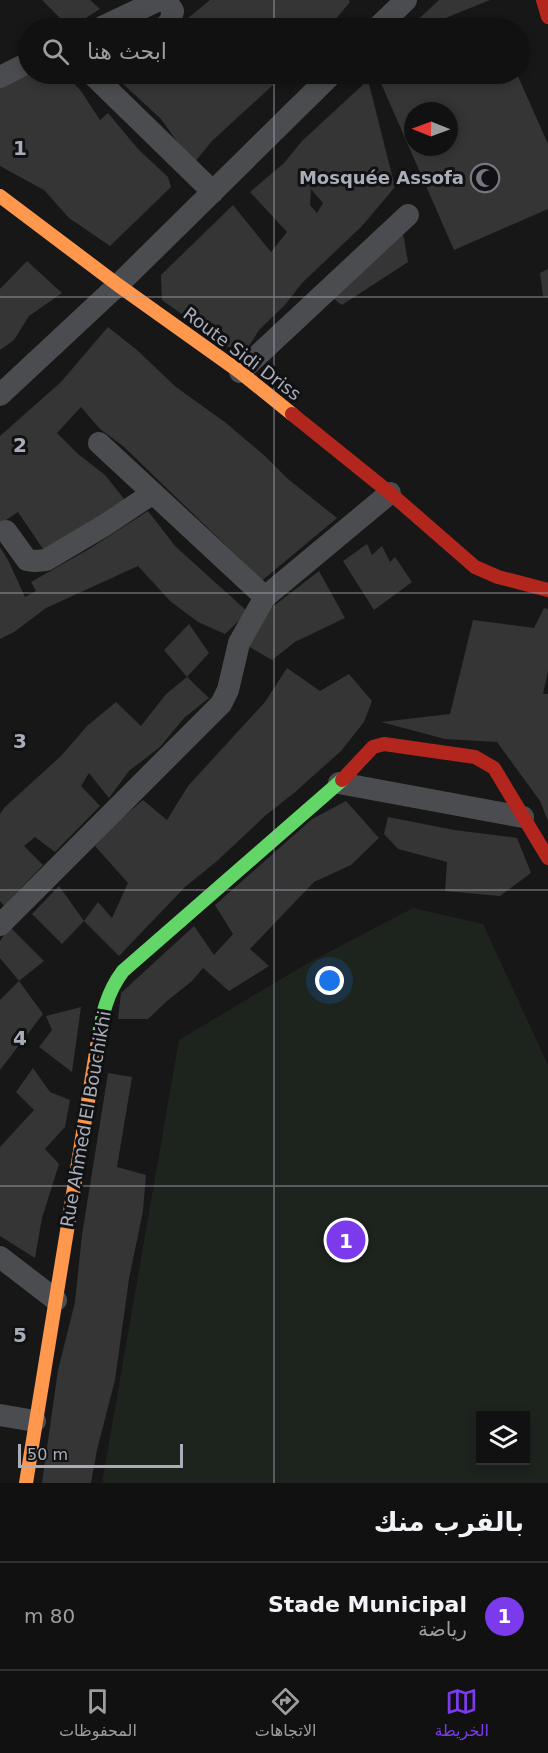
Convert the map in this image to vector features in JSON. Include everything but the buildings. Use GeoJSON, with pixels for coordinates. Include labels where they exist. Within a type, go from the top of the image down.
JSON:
{"type":"FeatureCollection","features":[{"type":"Feature","properties":{"kind":"street"},"geometry":{"type":"LineString","coordinates":[[121,18],[159,0]]}},
{"type":"Feature","properties":{"kind":"street"},"geometry":{"type":"LineString","coordinates":[[166,0],[173,11],[171,18]]}},
{"type":"Feature","properties":{"kind":"street"},"geometry":{"type":"LineString","coordinates":[[387,18],[406,0]]}},
{"type":"Feature","properties":{"kind":"street"},"geometry":{"type":"LineString","coordinates":[[543,0],[548,17]]}},
{"type":"Feature","properties":{"kind":"street"},"geometry":{"type":"LineString","coordinates":[[0,77],[18,68]]}},
{"type":"Feature","properties":{"kind":"street"},"geometry":{"type":"LineString","coordinates":[[110,84],[213,192]]}},
{"type":"Feature","properties":{"kind":"street"},"geometry":{"type":"LineString","coordinates":[[0,394],[118,285],[322,84]]}},
{"type":"Feature","properties":{"kind":"street","name":"Route Sidi Driss"},"geometry":{"type":"LineString","coordinates":[[0,196],[118,285],[240,372],[390,492],[475,567],[490,574],[548,590]]}},
{"type":"Feature","properties":{"kind":"street"},"geometry":{"type":"LineString","coordinates":[[240,372],[408,215]]}},
{"type":"Feature","properties":{"kind":"street"},"geometry":{"type":"LineString","coordinates":[[99,443],[265,597]]}},
{"type":"Feature","properties":{"kind":"street"},"geometry":{"type":"LineString","coordinates":[[0,925],[221,704],[228,690],[239,643],[265,597],[390,492]]}},
{"type":"Feature","properties":{"kind":"street"},"geometry":{"type":"LineString","coordinates":[[6,531],[27,560],[46,560],[153,493]]}},
{"type":"Feature","properties":{"kind":"street"},"geometry":{"type":"LineString","coordinates":[[457,550],[480,550]]}},
{"type":"Feature","properties":{"kind":"street","name":"Rue Ahmed El Bouchikhi"},"geometry":{"type":"LineString","coordinates":[[26,1483],[102,1016],[112,986],[123,971],[339,783],[374,747],[384,744],[476,757],[494,768],[548,858]]}},
{"type":"Feature","properties":{"kind":"street"},"geometry":{"type":"LineString","coordinates":[[339,783],[523,817]]}},
{"type":"Feature","properties":{"kind":"street"},"geometry":{"type":"LineString","coordinates":[[0,1257],[56,1300]]}},
{"type":"Feature","properties":{"kind":"street"},"geometry":{"type":"LineString","coordinates":[[0,1415],[35,1421]]}},
{"type":"Feature","properties":{"kind":"shaded area"},"geometry":{"type":"Polygon","coordinates":[[[413,908],[483,924],[548,1065],[548,1483],[102,1483],[179,1040],[308,963],[413,908]]]}},
{"type":"Feature","properties":{"kind":"traffic: fast"},"geometry":{"type":"LineString","coordinates":[[98,1040],[106,1004],[123,971],[342,780]]}},
{"type":"Feature","properties":{"kind":"traffic: slow"},"geometry":{"type":"LineString","coordinates":[[0,196],[118,285],[240,372],[292,414]]}},
{"type":"Feature","properties":{"kind":"traffic: slow"},"geometry":{"type":"LineString","coordinates":[[26,1483],[98,1040]]}},
{"type":"Feature","properties":{"kind":"traffic: jam"},"geometry":{"type":"LineString","coordinates":[[543,0],[548,17]]}},
{"type":"Feature","properties":{"kind":"traffic: jam"},"geometry":{"type":"LineString","coordinates":[[292,414],[390,493],[475,567],[498,577],[548,590]]}},
{"type":"Feature","properties":{"kind":"traffic: jam"},"geometry":{"type":"LineString","coordinates":[[342,780],[373,747],[384,744],[475,757],[494,768],[548,858]]}},
{"type":"Feature","properties":{"kind":"place","name":"Mosquée Assofa"},"geometry":{"type":"Point","coordinates":[485,178]}},
{"type":"Feature","properties":{"kind":"place","name":"Stade Municipal"},"geometry":{"type":"Point","coordinates":[346,1240]}}]}
